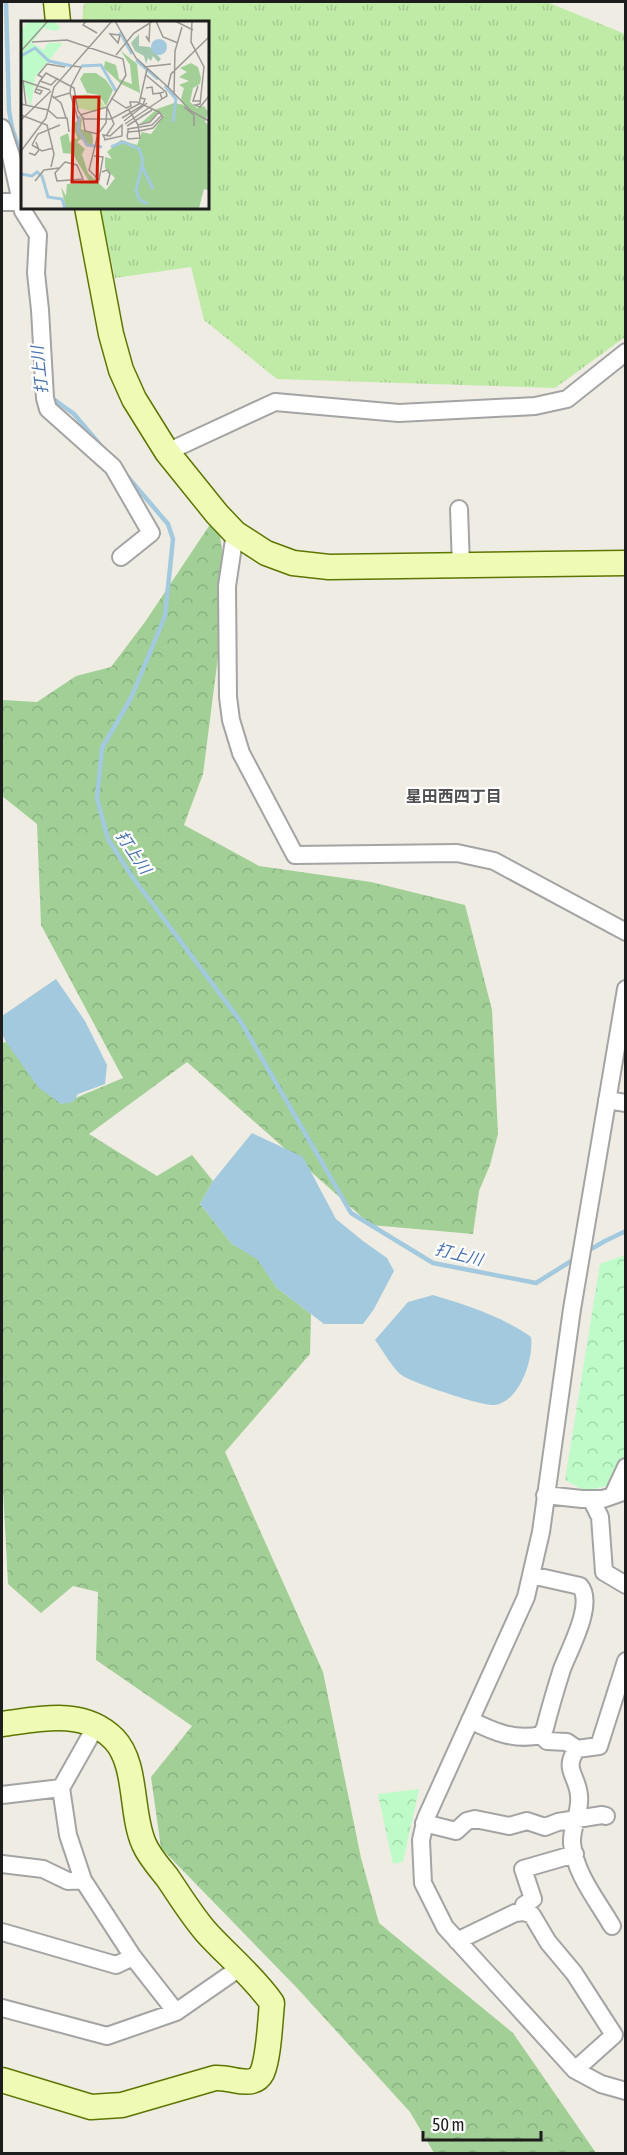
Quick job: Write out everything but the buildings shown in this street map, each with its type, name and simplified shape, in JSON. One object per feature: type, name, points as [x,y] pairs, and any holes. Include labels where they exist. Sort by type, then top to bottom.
[{"type":"street","points":[[56,2],[58,21]]},
{"type":"street","points":[[2,128],[21,202],[2,202]]},
{"type":"street","points":[[22,208],[38,235],[36,273],[45,398],[48,410],[113,467],[151,533],[121,557]]},
{"type":"street","points":[[87,208],[111,334],[121,370],[134,399],[167,452],[234,533],[266,553],[293,563],[329,567],[626,562]]},
{"type":"street","points":[[167,452],[275,402],[399,413],[535,406],[567,399],[626,352]]},
{"type":"street","points":[[459,508],[461,566]]},
{"type":"street","points":[[234,533],[226,586],[228,697],[231,720],[241,753],[295,855],[457,853],[476,856],[494,861],[626,932]]},
{"type":"street","points":[[626,989],[572,1309],[541,1532],[526,1597],[424,1824],[421,1840],[423,1883],[445,1927],[575,2070],[601,2084],[626,2091]]},
{"type":"street","points":[[607,1100],[626,1103]]},
{"type":"street","points":[[545,1495],[603,1499],[619,1493],[626,1467]]},
{"type":"street","points":[[591,1499],[600,1517],[604,1572]]},
{"type":"street","points":[[604,1572],[626,1585]]},
{"type":"street","points":[[582,1589],[604,1572]]},
{"type":"street","points":[[531,1575],[580,1586],[584,1591],[584,1602],[577,1633],[563,1667],[542,1735]]},
{"type":"street","points":[[542,1735],[547,1741],[567,1742],[577,1749],[599,1746],[626,1660]]},
{"type":"street","points":[[2,1724],[73,1717],[96,1726],[115,1740],[126,1758],[136,1820],[144,1845],[206,1932],[263,1989],[272,2003],[265,2059],[261,2074],[255,2081],[243,2082],[227,2077],[215,2078],[122,2105],[91,2107],[2,2080]]},
{"type":"street","points":[[470,1720],[496,1733],[513,1737],[530,1738],[542,1735]]},
{"type":"street","points":[[96,1726],[61,1788],[68,1835],[83,1880],[133,1957],[176,2012]]},
{"type":"street","points":[[577,1749],[571,1757],[570,1767],[579,1795],[572,1842],[578,1869],[612,1926]]},
{"type":"street","points":[[2,1795],[61,1788]]},
{"type":"street","points":[[424,1824],[456,1831],[467,1821],[475,1820],[509,1827],[527,1821],[544,1827],[558,1822],[606,1816]]},
{"type":"street","points":[[524,1912],[524,1905],[532,1899],[523,1869],[575,1854]]},
{"type":"street","points":[[2,1864],[43,1869],[68,1881],[83,1880]]},
{"type":"street","points":[[457,1941],[515,1913],[524,1912],[532,1915],[548,1942],[574,1973],[614,2035],[575,2070]]},
{"type":"street","points":[[2,1932],[116,1965],[133,1957]]},
{"type":"street","points":[[2,2008],[107,2036],[176,2012],[241,1967]]},
{"type":"green space","points":[[84,2],[547,2],[625,34],[625,337],[555,388],[277,379],[204,320],[191,267],[115,278],[100,208],[208,208],[208,21],[82,21]]},
{"type":"green space","points":[[217,514],[227,586],[203,774],[184,825],[259,866],[371,882],[465,905],[492,1010],[498,1134],[490,1165],[479,1191],[473,1234],[371,1225],[187,1062],[89,1134],[157,1176],[192,1155],[213,1181],[200,1204],[232,1244],[257,1258],[277,1288],[311,1314],[310,1354],[225,1452],[323,1672],[361,1858],[379,1923],[513,2033],[596,2153],[434,2153],[410,2112],[298,1989],[161,1848],[151,1777],[192,1726],[96,1660],[98,1592],[73,1586],[41,1613],[8,1584],[2,1469],[2,1043],[6,1042],[61,1104],[123,1078],[41,925],[37,824],[2,796],[2,700],[37,702],[76,676],[111,667],[145,622]]},
{"type":"green space","points":[[625,1255],[625,1460],[615,1484],[585,1491],[565,1480],[600,1264]]},
{"type":"green space","points":[[419,1789],[403,1862],[393,1864],[378,1794]]},
{"type":"water","points":[[56,979],[85,1021],[107,1065],[105,1084],[78,1094],[73,1102],[61,1104],[38,1087],[2,1034],[2,1016]]},
{"type":"water","points":[[252,1133],[303,1157],[336,1219],[387,1258],[394,1271],[374,1309],[363,1324],[324,1324],[277,1288],[257,1259],[232,1244],[200,1204],[213,1181]]},
{"type":"water","points":[[433,1295],[496,1317],[531,1337],[530,1356],[524,1377],[512,1396],[504,1402],[488,1405],[449,1394],[403,1376],[396,1370],[375,1340],[408,1302]]},
{"type":"waterway","name":"打上川","points":[[6,2],[9,110],[21,155]]},
{"type":"waterway","name":"打上川","points":[[52,396],[74,414],[102,447]]},
{"type":"waterway","name":"打上川","points":[[127,476],[168,524],[173,539],[165,616],[131,698],[102,748],[97,799],[108,839],[131,875],[241,1022],[351,1213],[433,1263],[536,1283],[576,1258]]},
{"type":"waterway","name":"打上川","points":[[586,1252],[626,1231]]},
{"type":"district","name":"星田西四丁目","points":[[454,796]]}]
